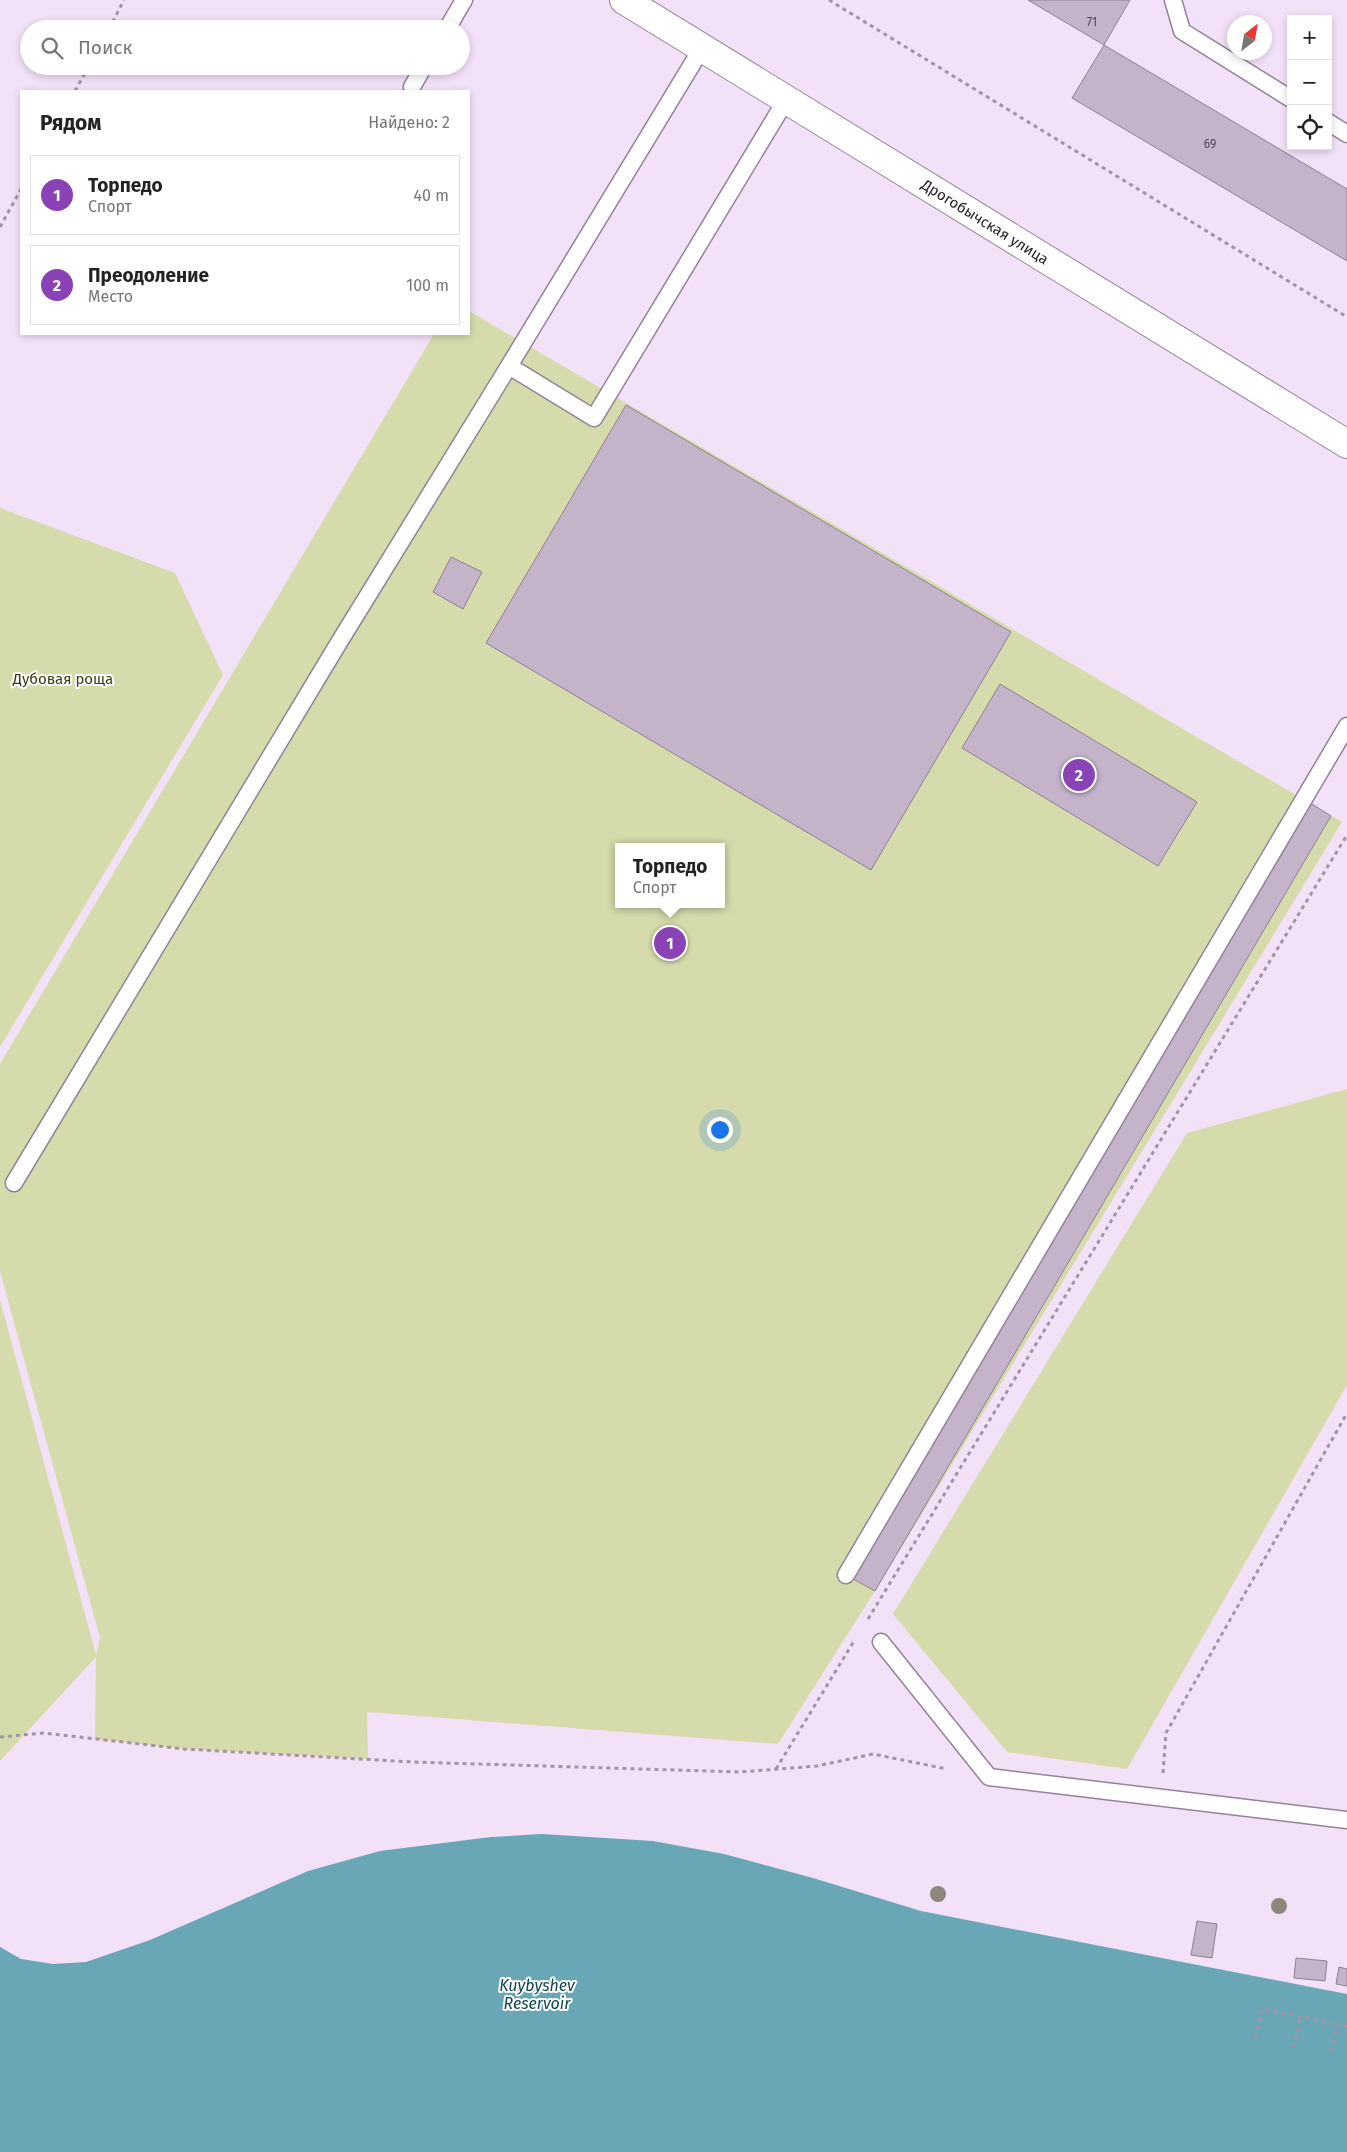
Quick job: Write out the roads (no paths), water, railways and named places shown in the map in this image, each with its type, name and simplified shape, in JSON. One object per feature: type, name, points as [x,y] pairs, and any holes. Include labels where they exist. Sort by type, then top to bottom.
[{"type":"street","name":"Дрогобычская улица","points":[[624,0],[1347,444]]},
{"type":"lane","points":[[452,20],[464,0]]},
{"type":"lane","points":[[1173,0],[1182,31],[1287,97]]},
{"type":"lane","points":[[14,1183],[335,649],[702,48]]},
{"type":"lane","points":[[412,87],[419,75]]},
{"type":"lane","points":[[509,366],[594,418],[786,100]]},
{"type":"lane","points":[[1332,125],[1347,134]]},
{"type":"lane","points":[[846,1575],[1347,726]]},
{"type":"lane","points":[[881,1642],[989,1777],[1347,1820]]},
{"type":"water","name":"Kuybyshev Reservoir","points":[[542,1834],[653,1841],[724,1854],[813,1878],[921,1911],[1347,1994],[1347,2152],[0,2152],[0,1947],[21,1959],[53,1964],[86,1962],[150,1940],[308,1871],[380,1851],[491,1837]]},
{"type":"place","name":"Преодоление","points":[[1079,775]]},
{"type":"place","name":"Торпедо","points":[[670,943]]},
{"type":"park label","name":"Дубовая роща","points":[[63,679]]}]
